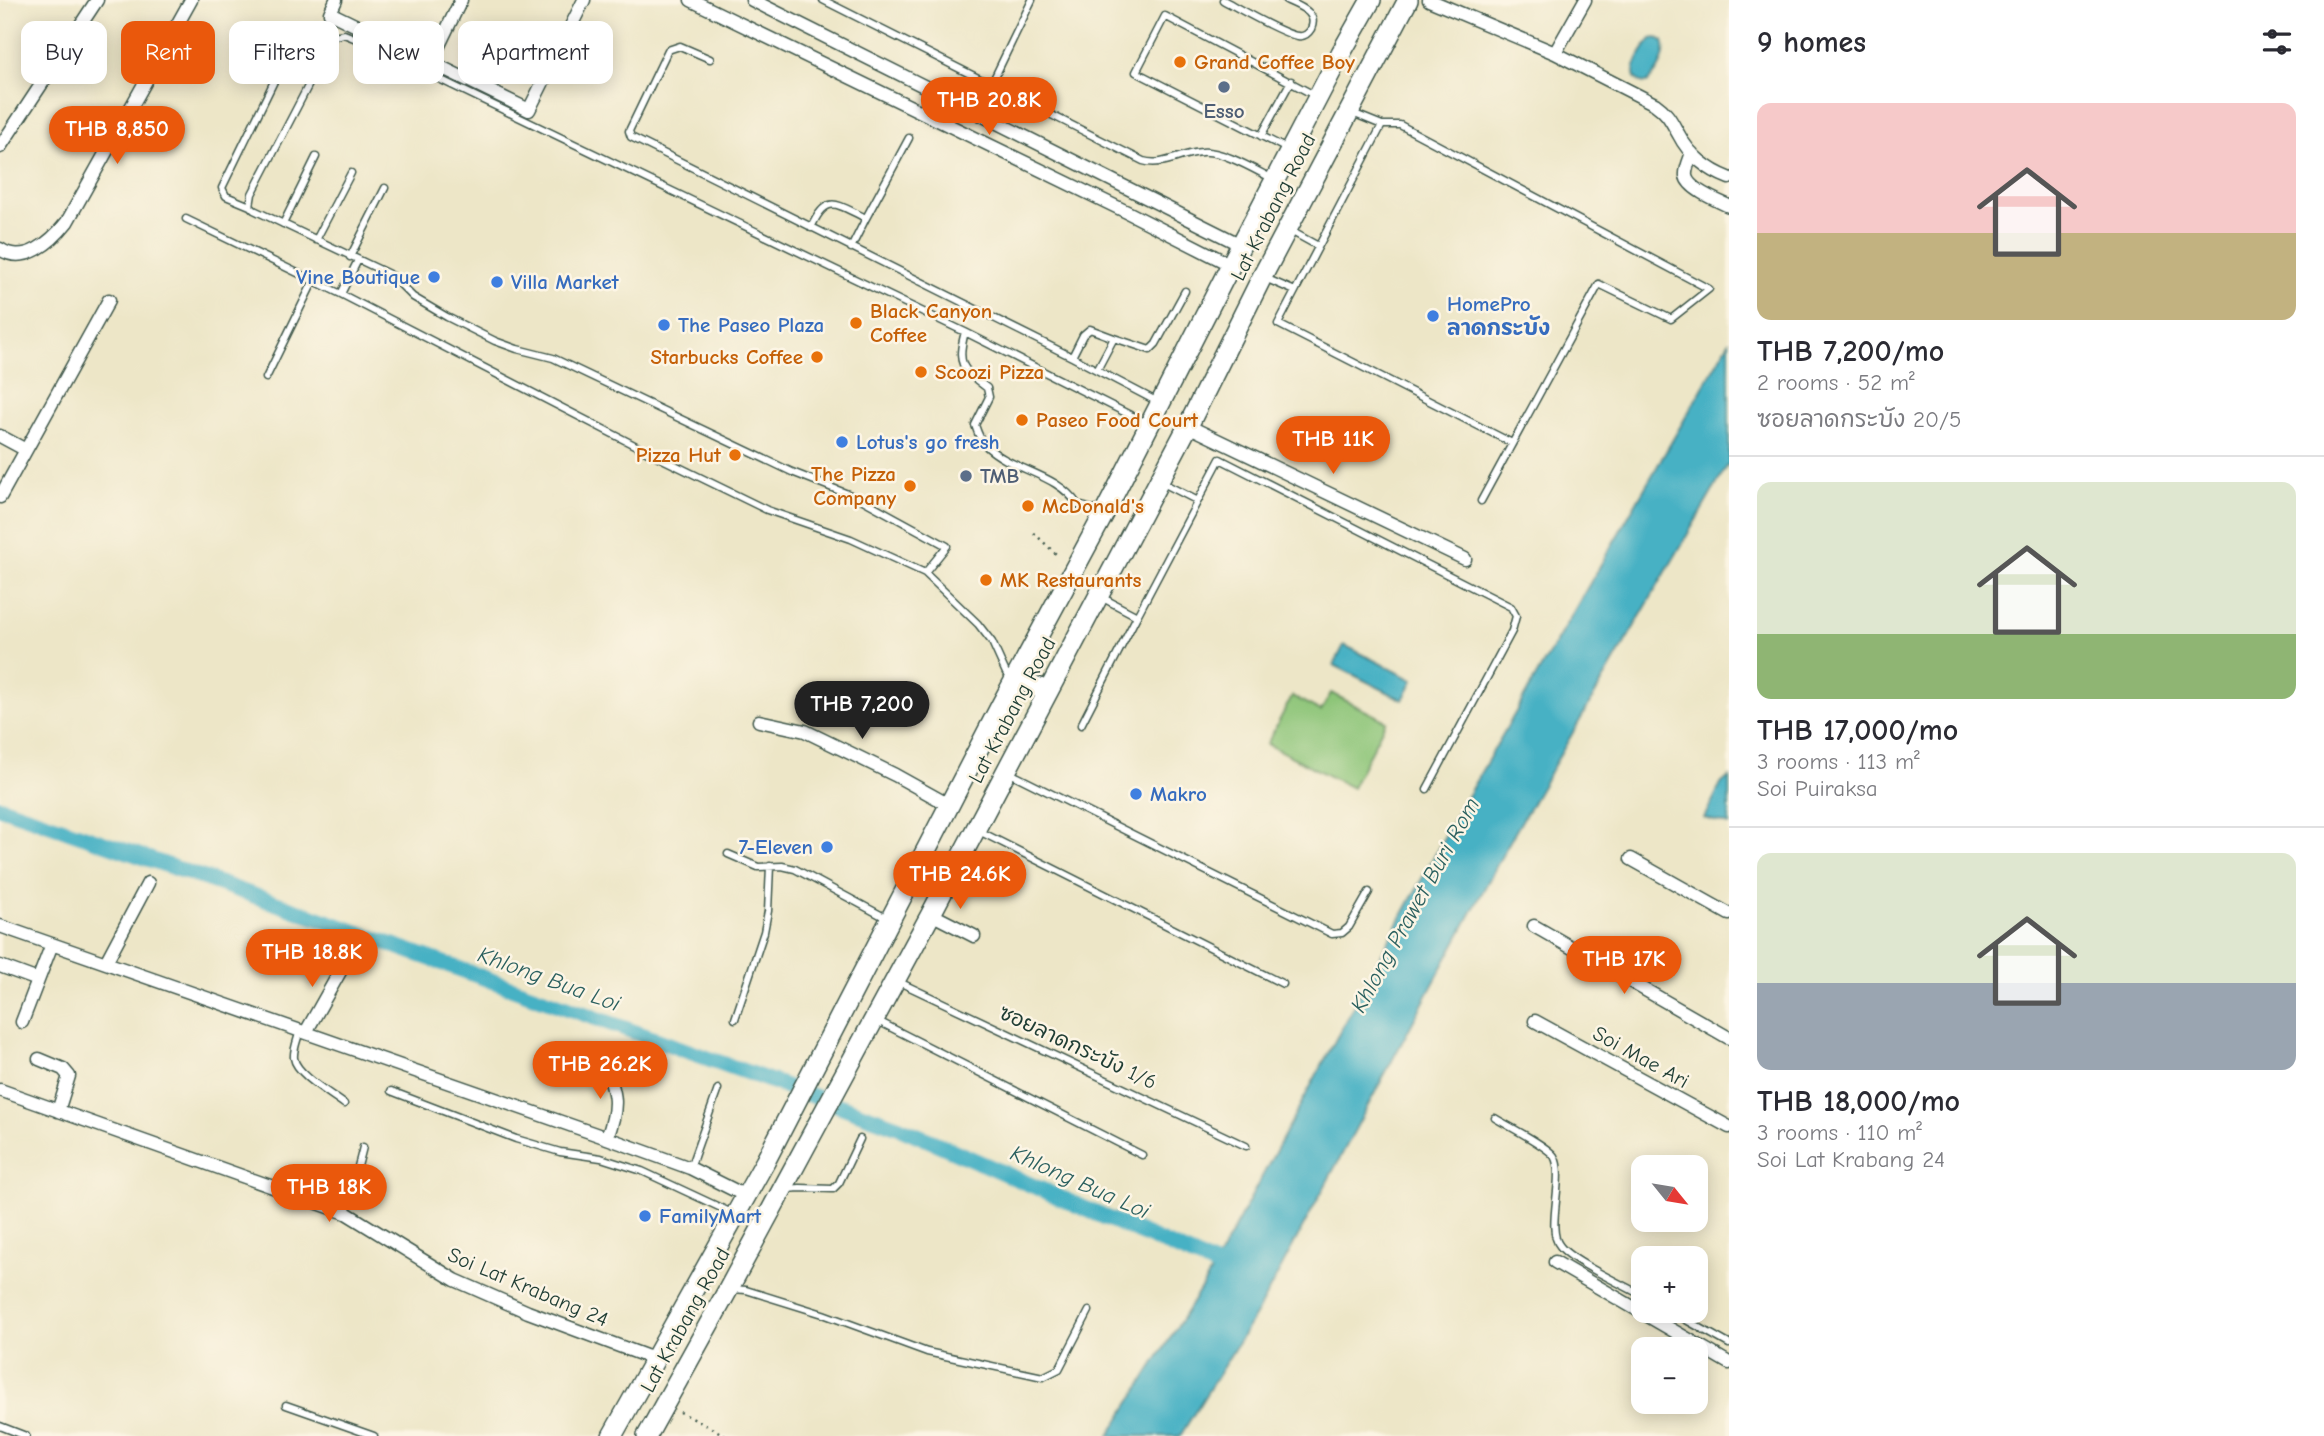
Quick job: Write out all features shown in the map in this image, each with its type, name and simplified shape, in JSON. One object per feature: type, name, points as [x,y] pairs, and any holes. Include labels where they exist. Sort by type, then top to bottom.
[{"type":"main road","name":"Lat Krabang Road","points":[[612,1436],[765,1162],[1015,678],[1161,404],[1230,265],[1371,0]]},
{"type":"main road","name":"Lat Krabang Road","points":[[647,1436],[931,914],[1408,0]]},
{"type":"main road","points":[[1015,678],[1047,691]]},
{"type":"street","points":[[0,147],[97,0]]},
{"type":"street","points":[[2,254],[30,253],[44,245],[67,222],[191,0]]},
{"type":"street","points":[[336,0],[330,13],[353,24]]},
{"type":"street","points":[[444,35],[461,0]]},
{"type":"street","points":[[444,68],[529,110],[584,0]]},
{"type":"street","points":[[752,0],[1241,245]]},
{"type":"street","points":[[1429,0],[1555,53],[1655,104],[1668,113],[1692,153],[1708,168],[1729,178]]},
{"type":"street","points":[[1555,53],[1585,0]]},
{"type":"street","points":[[696,1],[1230,265]]},
{"type":"street","points":[[925,115],[936,92]]},
{"type":"street","points":[[1692,153],[1686,172],[1689,182],[1701,192],[1729,206]]},
{"type":"street","points":[[1069,184],[1079,164]]},
{"type":"street","points":[[0,497],[109,300]]},
{"type":"street","points":[[1188,426],[1465,559]]},
{"type":"street","points":[[0,436],[26,450]]},
{"type":"street","points":[[759,721],[805,732],[895,775],[949,805]]},
{"type":"street","points":[[1631,859],[1729,914]]},
{"type":"street","points":[[106,962],[148,883]]},
{"type":"street","points":[[931,914],[974,936]]},
{"type":"street","points":[[0,926],[690,1168],[746,1196]]},
{"type":"street","points":[[1534,926],[1729,1038]]},
{"type":"street","points":[[22,1022],[52,944]]},
{"type":"street","points":[[303,1031],[346,961]]},
{"type":"street","points":[[0,966],[38,980]]},
{"type":"street","name":"Soi Mae Ari","points":[[1535,1021],[1729,1127]]},
{"type":"street","points":[[39,1059],[63,1069],[69,1076],[58,1111]]},
{"type":"street","points":[[604,1063],[614,1087],[617,1104],[607,1138]]},
{"type":"street","name":"Soi Lat Krabang 24","points":[[0,1090],[346,1213],[455,1280],[528,1312],[654,1359]]},
{"type":"street","points":[[1555,1262],[1729,1363]]},
{"type":"lane","points":[[823,0],[1143,161],[1160,163],[1205,151],[1224,156],[1275,180]]},
{"type":"lane","points":[[991,85],[1032,0]]},
{"type":"lane","points":[[1223,0],[1288,33],[1301,37],[1306,35],[1313,23],[1313,17],[1309,11],[1286,0]]},
{"type":"lane","points":[[1290,151],[1136,72],[1165,16],[1319,97]]},
{"type":"lane","points":[[339,35],[354,37],[965,332],[1150,425]]},
{"type":"lane","points":[[710,59],[680,46],[668,50],[629,131],[631,138],[1161,404]]},
{"type":"lane","points":[[1261,136],[1291,81]]},
{"type":"lane","points":[[273,84],[222,188],[226,196],[391,275],[425,305],[471,329],[517,349],[553,358],[792,472],[863,500],[947,546],[925,573]]},
{"type":"lane","points":[[250,206],[252,194],[309,84]]},
{"type":"lane","points":[[1349,111],[1382,125],[1400,125],[1709,289],[1671,319],[1599,284],[1481,501]]},
{"type":"lane","points":[[1382,125],[1278,324],[1512,443]]},
{"type":"lane","points":[[851,248],[909,138]]},
{"type":"lane","points":[[283,224],[316,157]]},
{"type":"lane","points":[[316,240],[351,173]]},
{"type":"lane","points":[[350,257],[385,188]]},
{"type":"lane","points":[[811,228],[822,207],[828,205],[836,205],[866,218]]},
{"type":"lane","points":[[186,219],[341,294],[767,510],[850,538],[925,573],[978,624],[992,642],[1006,674],[1015,678]]},
{"type":"lane","points":[[1287,229],[1318,246]]},
{"type":"lane","points":[[341,294],[358,260]]},
{"type":"lane","points":[[1262,277],[1295,291]]},
{"type":"lane","points":[[266,379],[314,281]]},
{"type":"lane","points":[[1072,357],[1083,335],[1090,329],[1150,349],[1156,344],[1185,291]]},
{"type":"lane","points":[[965,332],[961,363],[966,372],[987,388],[989,397],[975,425],[984,444],[1029,473],[1055,482],[1069,492],[1078,505],[1105,512]]},
{"type":"lane","points":[[1097,370],[1114,338]]},
{"type":"lane","points":[[1081,725],[1220,459],[1511,607],[1516,616],[1512,631],[1427,789]]},
{"type":"lane","points":[[1159,481],[1198,501]]},
{"type":"lane","points":[[1099,595],[1137,616]]},
{"type":"lane","points":[[1006,771],[1332,934],[1342,933],[1349,927],[1369,892]]},
{"type":"lane","points":[[975,828],[1283,984]]},
{"type":"lane","points":[[728,854],[758,867],[782,866],[795,869],[890,920]]},
{"type":"lane","points":[[735,1019],[764,932],[770,866]]},
{"type":"lane","name":"ซอยลาดกระบัง 1/6","points":[[895,980],[1245,1146]]},
{"type":"lane","points":[[874,1019],[1142,1155]]},
{"type":"lane","points":[[303,1031],[294,1051],[294,1062],[299,1071],[344,1104]]},
{"type":"lane","points":[[690,1168],[718,1089]]},
{"type":"lane","points":[[391,1091],[516,1139],[560,1152],[601,1158],[642,1171],[736,1214]]},
{"type":"lane","points":[[1495,1118],[1547,1149],[1555,1157],[1555,1232],[1558,1245],[1631,1289]]},
{"type":"lane","points":[[782,1190],[833,1189],[839,1183],[860,1139]]},
{"type":"lane","points":[[346,1213],[363,1147]]},
{"type":"lane","points":[[729,1288],[746,1290],[823,1314],[927,1352],[1043,1377],[1059,1369],[1089,1311]]},
{"type":"lane","points":[[1691,1323],[1729,1344]]},
{"type":"lane","points":[[286,1405],[354,1433],[374,1436]]},
{"type":"lane","points":[[0,1426],[26,1436]]},
{"type":"path","points":[[1034,533],[1062,560]]},
{"type":"path","points":[[664,1404],[727,1436]]},
{"type":"green space","points":[[1331,693],[1386,721],[1352,788],[1267,744],[1292,696],[1321,711]]},
{"type":"water","points":[[1651,39],[1663,41],[1664,47],[1661,64],[1647,83],[1639,81],[1634,72],[1636,65]]},
{"type":"water","name":"Khlong Prawet Buri Rom","points":[[1729,342],[1729,463],[1506,848],[1259,1309],[1180,1436],[1109,1436],[1207,1279],[1454,819]]},
{"type":"water","points":[[1344,645],[1413,680],[1403,700],[1334,665]]},
{"type":"water","points":[[1729,777],[1729,825],[1704,818],[1721,784]]},
{"type":"waterway","name":"Khlong Bua Loi","points":[[0,807],[899,1127],[1232,1273]]},
{"type":"place","name":"Grand Coffee Boy","points":[[1180,62]]},
{"type":"place","name":"Esso","points":[[1224,87]]},
{"type":"place","name":"Vine Boutique","points":[[434,277]]},
{"type":"place","name":"Villa Market","points":[[497,282]]},
{"type":"place","name":"HomePro ลาดกระบัง","points":[[1433,316]]},
{"type":"place","name":"Black Canyon Coffee","points":[[856,323]]},
{"type":"place","name":"The Paseo Plaza","points":[[664,325]]},
{"type":"place","name":"Starbucks Coffee","points":[[817,357]]},
{"type":"place","name":"Scoozi Pizza","points":[[921,372]]},
{"type":"place","name":"Paseo Food Court","points":[[1022,420]]},
{"type":"place","name":"Lotus's go fresh","points":[[842,442]]},
{"type":"place","name":"Pizza Hut","points":[[735,455]]},
{"type":"place","name":"TMB","points":[[966,476]]},
{"type":"place","name":"The Pizza Company","points":[[910,486]]},
{"type":"place","name":"McDonald's","points":[[1028,506]]},
{"type":"place","name":"MK Restaurants","points":[[986,580]]},
{"type":"place","name":"Makro","points":[[1136,794]]},
{"type":"place","name":"7-Eleven","points":[[827,847]]},
{"type":"place","name":"FamilyMart","points":[[645,1216]]}]
